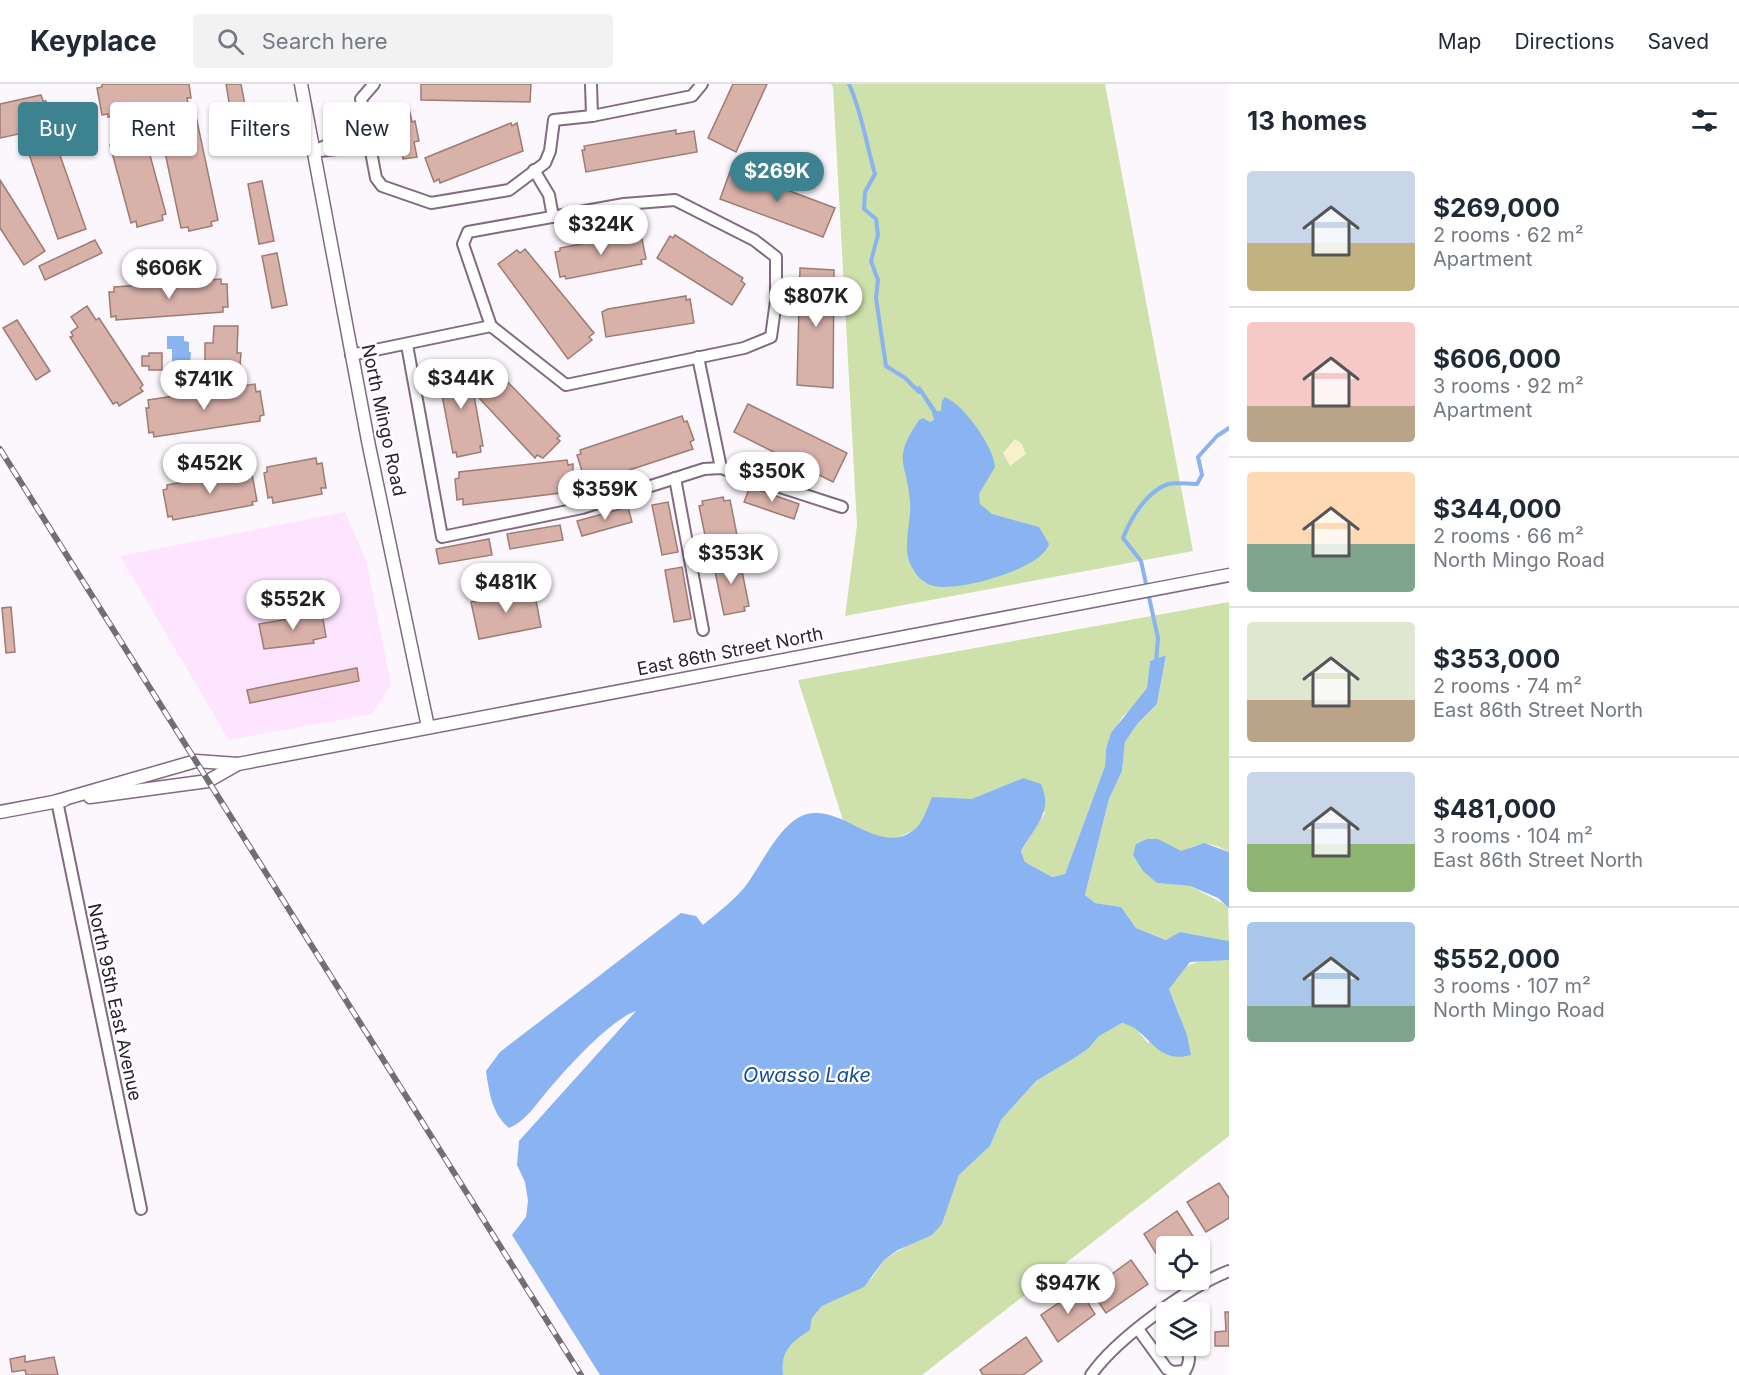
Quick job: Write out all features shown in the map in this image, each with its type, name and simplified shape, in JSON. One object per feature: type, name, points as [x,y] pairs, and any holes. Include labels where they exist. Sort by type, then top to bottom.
[{"type":"street","name":"North Mingo Road","points":[[301,84],[351,355],[429,727]]},
{"type":"street","points":[[362,102],[361,99],[374,84]]},
{"type":"street","points":[[591,84],[592,116]]},
{"type":"street","points":[[372,156],[376,178],[382,186],[430,203],[509,190],[545,163],[550,151],[554,120],[592,116],[692,96],[702,84]]},
{"type":"street","points":[[314,151],[323,147]]},
{"type":"street","points":[[534,171],[549,195],[553,217]]},
{"type":"street","points":[[675,200],[754,240],[776,257],[776,301],[771,337],[744,348],[566,386],[491,326],[463,244],[468,232],[553,217],[624,204],[675,200]]},
{"type":"street","points":[[351,355],[491,326]]},
{"type":"street","points":[[406,345],[442,537],[582,508],[704,469],[722,468],[842,507]]},
{"type":"street","points":[[698,357],[722,468]]},
{"type":"street","points":[[675,478],[703,630]]},
{"type":"street","name":"East 86th Street North","points":[[57,801],[196,761],[238,764],[1229,575]]},
{"type":"street","name":"East 86th Street North","points":[[0,812],[57,801],[208,781],[238,764]]},
{"type":"street","name":"North 95th East Avenue","points":[[57,801],[141,1209]]},
{"type":"street","points":[[1179,1302],[1192,1289],[1229,1271]]},
{"type":"street","points":[[1091,1375],[1100,1363],[1138,1329],[1156,1321]]},
{"type":"street","points":[[1138,1329],[1156,1354]]},
{"type":"street","points":[[1158,1356],[1167,1369],[1173,1372],[1185,1371],[1190,1359],[1189,1356]]},
{"type":"shaded area","points":[[345,512],[366,560],[391,685],[372,714],[229,740],[120,556]]},
{"type":"green space","points":[[831,84],[1105,84],[1193,551],[845,616],[857,525],[833,87]]},
{"type":"green space","points":[[1229,602],[1229,852],[1216,846],[1196,845],[1179,856],[1157,883],[1190,886],[1228,906],[1229,941],[1180,932],[1167,940],[1136,928],[1121,907],[1095,903],[1085,895],[1109,799],[1122,771],[1125,742],[1138,723],[1157,704],[1166,655],[1150,661],[1147,688],[1136,704],[1122,717],[1106,749],[1105,766],[1065,874],[1052,877],[1025,862],[1021,851],[1045,813],[1023,778],[973,799],[954,799],[916,829],[895,839],[877,836],[843,820],[798,680]]},
{"type":"green space","points":[[1216,959],[1229,960],[1229,1136],[922,1375],[783,1375],[785,1353],[797,1339],[810,1330],[812,1318],[822,1306],[846,1295],[872,1278],[884,1260],[942,1224],[959,1175],[990,1146],[1001,1120],[1036,1081],[1076,1057],[1089,1048],[1099,1036],[1122,1023],[1133,1025],[1148,1043],[1180,1016],[1169,989],[1179,974],[1187,966]]},
{"type":"sand","points":[[1015,439],[1022,444],[1026,454],[1010,466],[1003,453]]},
{"type":"water","points":[[167,336],[184,336],[184,341],[189,342],[189,352],[191,352],[189,376],[172,376],[172,349],[167,349]]},
{"type":"water","points":[[920,386],[937,411],[941,411],[945,397],[953,401],[969,417],[984,438],[995,467],[979,494],[980,504],[992,514],[1039,527],[1049,544],[1043,553],[1032,562],[998,577],[946,587],[927,584],[915,572],[907,553],[910,502],[903,453],[910,434],[919,420],[923,418],[930,422],[934,420],[932,412],[916,387]]},
{"type":"water","name":"Owasso Lake","points":[[1166,655],[1157,704],[1138,723],[1125,742],[1122,771],[1109,799],[1085,895],[1095,903],[1121,907],[1136,928],[1166,940],[1180,932],[1229,941],[1229,960],[1190,962],[1169,989],[1187,1035],[1191,1055],[1179,1057],[1160,1051],[1139,1032],[1122,1023],[1099,1036],[1089,1048],[1076,1057],[1036,1081],[1001,1120],[990,1146],[959,1175],[942,1224],[932,1235],[898,1250],[884,1260],[864,1287],[822,1306],[812,1318],[810,1330],[797,1339],[785,1353],[783,1375],[600,1375],[512,1235],[526,1217],[528,1201],[525,1182],[517,1165],[519,1141],[636,1011],[614,1024],[590,1045],[526,1116],[509,1128],[495,1109],[486,1071],[500,1052],[681,913],[696,916],[703,925],[744,888],[786,827],[804,815],[818,813],[832,816],[888,838],[902,836],[918,826],[932,797],[972,799],[1023,778],[1041,784],[1045,803],[1041,819],[1021,851],[1025,862],[1052,877],[1065,874],[1105,766],[1106,749],[1111,733],[1147,688],[1150,661]]},
{"type":"water","points":[[1147,839],[1158,839],[1181,851],[1204,843],[1229,852],[1229,908],[1218,898],[1190,886],[1157,883],[1143,871],[1133,855],[1136,844]]},
{"type":"building","points":[[102,84],[189,84],[191,98],[187,98],[188,102],[110,102],[110,117],[108,117],[108,114],[102,115],[97,88],[102,87]]},
{"type":"building","points":[[226,84],[241,84],[244,102],[229,102]]},
{"type":"building","points":[[421,84],[531,84],[530,102],[421,100]]},
{"type":"building","points":[[733,84],[767,84],[736,152],[708,138]]},
{"type":"building","points":[[41,95],[43,101],[46,102],[18,102],[18,134],[0,138],[0,104]]},
{"type":"building","points":[[410,113],[412,122],[415,121],[419,141],[414,142],[417,157],[403,159],[402,156],[410,156]]},
{"type":"building","points":[[197,121],[218,220],[211,222],[212,226],[189,231],[188,227],[181,228],[166,156],[197,156]]},
{"type":"building","points":[[511,123],[512,126],[517,123],[523,151],[440,183],[439,179],[434,182],[425,158]]},
{"type":"building","points":[[676,130],[676,134],[694,131],[697,152],[586,172],[582,150],[585,150],[584,146]]},
{"type":"building","points":[[30,156],[60,156],[86,229],[58,239]]},
{"type":"building","points":[[113,156],[150,156],[166,214],[162,215],[163,220],[137,227],[136,221],[131,223]]},
{"type":"building","points":[[731,169],[835,208],[823,237],[720,199]]},
{"type":"building","points":[[0,180],[45,251],[24,265],[0,228]]},
{"type":"building","points":[[262,181],[274,241],[259,244],[248,184]]},
{"type":"building","points":[[636,233],[641,234],[646,259],[641,260],[642,264],[566,279],[565,276],[560,277],[555,252],[560,251],[560,248]]},
{"type":"building","points":[[675,235],[743,278],[741,281],[745,284],[732,305],[657,258],[670,236],[673,238]]},
{"type":"building","points":[[95,240],[102,253],[45,280],[39,266]]},
{"type":"building","points":[[525,249],[594,333],[589,337],[592,340],[568,359],[498,264],[517,250],[520,253]]},
{"type":"building","points":[[277,253],[287,305],[272,308],[262,256]]},
{"type":"building","points":[[800,268],[834,270],[833,388],[797,385]]},
{"type":"building","points":[[221,279],[221,284],[227,284],[228,307],[223,307],[223,312],[116,320],[116,316],[111,317],[109,292],[114,292],[114,287]]},
{"type":"building","points":[[686,296],[686,300],[690,299],[694,323],[606,337],[602,312],[608,309]]},
{"type":"building","points":[[87,306],[96,320],[99,318],[143,385],[140,388],[143,391],[119,406],[117,402],[113,404],[70,337],[73,336],[71,332],[78,327],[71,317]]},
{"type":"building","points":[[17,320],[50,371],[36,380],[3,328]]},
{"type":"building","points":[[214,326],[238,326],[237,353],[241,353],[240,366],[232,366],[231,380],[205,375],[205,343],[213,343]]},
{"type":"building","points":[[149,353],[162,353],[162,370],[149,370],[149,366],[142,366],[142,356],[149,356]]},
{"type":"building","points":[[468,362],[483,446],[480,446],[481,452],[457,457],[456,452],[453,453],[438,374],[442,373],[441,368]]},
{"type":"building","points":[[500,374],[560,436],[557,438],[560,441],[543,458],[537,455],[535,458],[479,398],[482,396],[479,393]]},
{"type":"building","points":[[255,384],[256,392],[260,391],[264,415],[260,416],[260,421],[154,437],[153,432],[149,433],[146,408],[149,408],[148,400]]},
{"type":"building","points":[[748,404],[847,453],[833,482],[734,432]]},
{"type":"building","points":[[682,416],[684,422],[687,421],[694,440],[690,442],[693,449],[590,483],[588,476],[584,477],[577,455],[581,454],[580,450]]},
{"type":"building","points":[[316,458],[317,464],[322,463],[326,488],[321,488],[322,494],[273,503],[272,497],[268,498],[264,473],[267,472],[267,467]]},
{"type":"building","points":[[567,460],[568,465],[573,464],[573,487],[568,487],[569,492],[463,505],[463,499],[457,500],[455,479],[459,478],[459,472]]},
{"type":"building","points":[[246,471],[247,475],[252,474],[257,501],[252,502],[253,505],[173,520],[172,516],[168,517],[163,490],[167,489],[167,485]]},
{"type":"building","points":[[750,487],[799,504],[794,519],[744,502]]},
{"type":"building","points":[[723,497],[724,501],[730,500],[740,550],[734,551],[736,557],[713,562],[712,555],[709,555],[699,506],[703,505],[702,501]]},
{"type":"building","points":[[668,502],[678,552],[662,555],[652,505]]},
{"type":"building","points":[[628,507],[632,522],[582,536],[577,521]]},
{"type":"building","points":[[560,525],[563,540],[510,549],[507,534]]},
{"type":"building","points":[[489,539],[492,555],[439,564],[436,549]]},
{"type":"building","points":[[739,556],[749,606],[744,607],[745,611],[724,615],[713,562]]},
{"type":"building","points":[[682,567],[691,619],[674,622],[665,570]]},
{"type":"building","points":[[534,590],[541,627],[479,639],[471,602]]},
{"type":"building","points":[[11,607],[15,652],[6,653],[2,608]]},
{"type":"building","points":[[322,613],[326,637],[313,640],[314,643],[264,649],[259,624]]},
{"type":"building","points":[[357,668],[359,681],[250,703],[247,690]]},
{"type":"building","points":[[1219,1183],[1229,1198],[1229,1218],[1206,1232],[1187,1202]]},
{"type":"building","points":[[1177,1211],[1193,1236],[1156,1236],[1156,1253],[1144,1234]]},
{"type":"building","points":[[1131,1260],[1148,1284],[1106,1313],[1090,1290]]},
{"type":"building","points":[[1079,1289],[1095,1314],[1058,1342],[1041,1315]]},
{"type":"building","points":[[1225,1312],[1229,1312],[1229,1346],[1215,1346],[1215,1332],[1226,1331]]},
{"type":"building","points":[[1026,1337],[1042,1361],[1023,1375],[983,1375],[980,1370]]},
{"type":"building","points":[[25,1356],[25,1362],[54,1357],[58,1375],[26,1375],[25,1370],[12,1372],[10,1359]]},
{"type":"waterway","points":[[849,84],[861,117],[875,174],[865,192],[864,209],[876,219],[878,235],[871,261],[878,280],[876,298],[886,366],[905,378],[919,392]]},
{"type":"waterway","points":[[1156,662],[1158,638],[1141,561],[1123,538],[1135,514],[1153,493],[1168,484],[1197,484],[1202,475],[1198,457],[1217,436],[1229,428]]},
{"type":"railway","points":[[0,449],[581,1375]]}]
